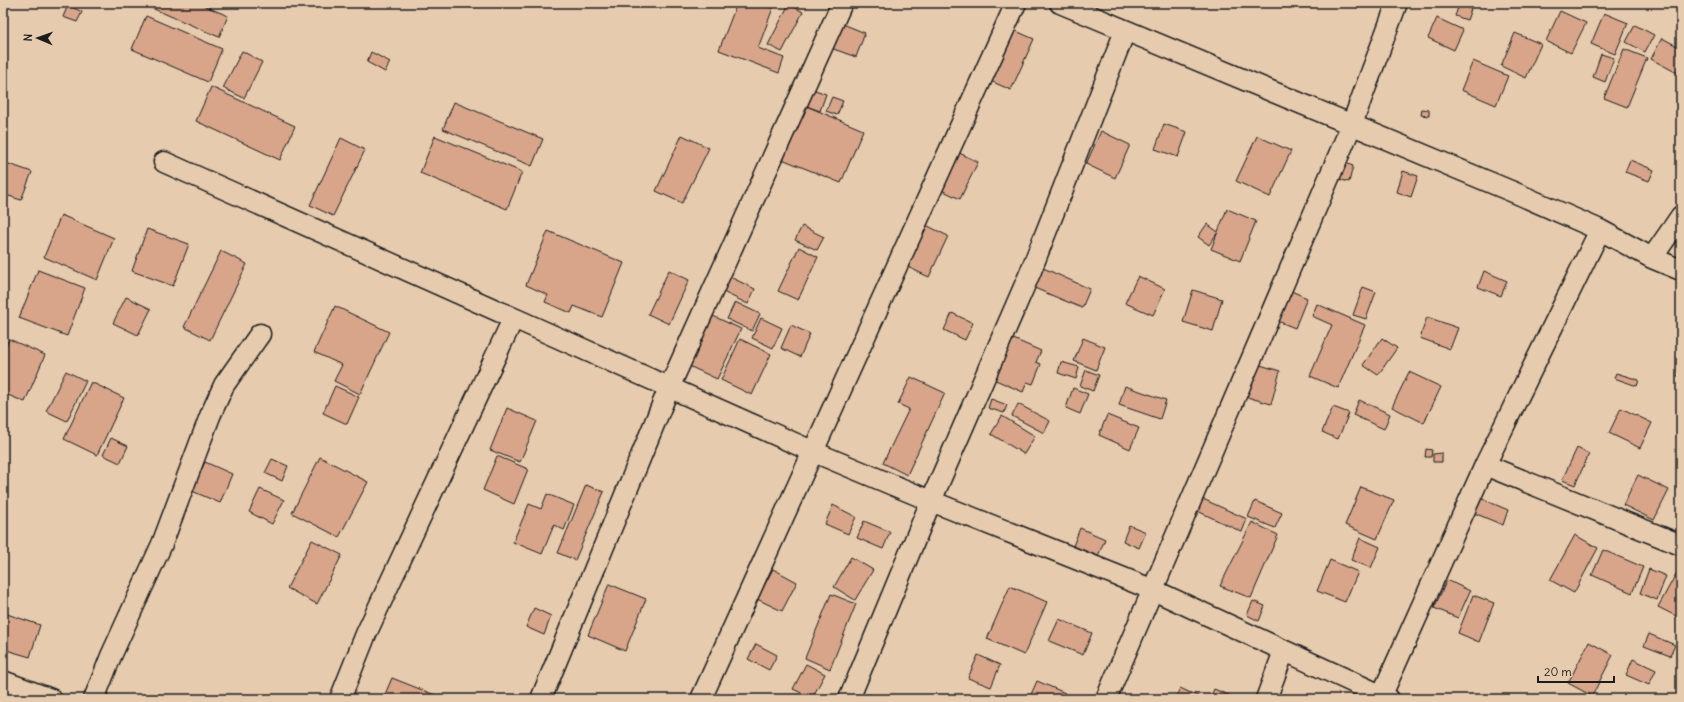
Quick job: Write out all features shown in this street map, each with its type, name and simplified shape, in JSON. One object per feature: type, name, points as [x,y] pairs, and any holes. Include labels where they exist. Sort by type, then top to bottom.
[{"type":"street","points":[[541,699],[669,388],[842,3]]},
{"type":"street","points":[[701,699],[1016,3]]},
{"type":"street","points":[[1060,3],[1352,124],[1600,230],[1652,258],[1681,270]]},
{"type":"street","points":[[1106,699],[1352,124],[1397,3]]},
{"type":"street","points":[[849,699],[931,501],[1030,273],[1125,31]]},
{"type":"street","points":[[164,162],[814,452],[931,501],[1152,589],[1384,698],[1485,465],[1600,230]]},
{"type":"street","points":[[1652,258],[1681,216]]},
{"type":"street","points":[[340,699],[366,634],[513,318]]},
{"type":"street","points":[[94,699],[111,656],[162,544],[210,416],[224,385],[260,334]]},
{"type":"street","points":[[1485,465],[1681,546]]},
{"type":"street","points":[[1266,699],[1284,650]]},
{"type":"street","points":[[3,682],[51,699]]},
{"type":"building","points":[[149,3],[198,3],[228,16],[219,37],[147,6]]},
{"type":"building","points":[[737,3],[759,3],[773,8],[758,48],[784,58],[779,73],[719,50]]},
{"type":"building","points":[[789,4],[803,12],[782,52],[768,45]]},
{"type":"building","points":[[68,5],[82,12],[77,22],[63,17]]},
{"type":"building","points":[[1459,5],[1471,9],[1467,20],[1455,16]]},
{"type":"building","points":[[1560,11],[1586,23],[1571,53],[1546,41]]},
{"type":"building","points":[[1604,13],[1628,23],[1615,54],[1591,44]]},
{"type":"building","points":[[146,16],[222,49],[208,82],[132,49]]},
{"type":"building","points":[[1437,18],[1463,30],[1454,50],[1428,38]]},
{"type":"building","points":[[838,22],[865,33],[856,57],[828,47]]},
{"type":"building","points":[[1000,24],[1034,39],[1011,90],[977,75]]},
{"type":"building","points":[[1635,25],[1654,35],[1645,52],[1626,42]]},
{"type":"building","points":[[1515,33],[1541,44],[1526,78],[1501,66]]},
{"type":"building","points":[[1662,38],[1681,48],[1681,75],[1651,59]]},
{"type":"building","points":[[1624,49],[1647,58],[1627,107],[1604,98]]},
{"type":"building","points":[[242,51],[262,62],[244,98],[223,88]]},
{"type":"building","points":[[371,52],[390,62],[385,72],[367,62]]},
{"type":"building","points":[[1601,54],[1614,58],[1605,82],[1593,77]]},
{"type":"building","points":[[1473,61],[1508,76],[1496,105],[1461,90]]},
{"type":"building","points":[[802,85],[826,94],[820,111],[796,102]]},
{"type":"building","points":[[211,87],[295,126],[280,160],[196,121]]},
{"type":"building","points":[[832,97],[843,101],[837,115],[826,111]]},
{"type":"building","points":[[454,102],[543,139],[532,166],[443,129]]},
{"type":"building","points":[[804,105],[863,130],[841,183],[782,159]]},
{"type":"building","points":[[1422,109],[1429,110],[1429,116],[1421,115]]},
{"type":"building","points":[[1164,124],[1187,132],[1178,157],[1155,149]]},
{"type":"building","points":[[1101,131],[1130,145],[1115,178],[1086,164]]},
{"type":"building","points":[[682,135],[709,148],[682,203],[656,191]]},
{"type":"building","points":[[435,136],[522,172],[507,209],[420,173]]},
{"type":"building","points":[[1257,136],[1291,151],[1270,197],[1236,181]]},
{"type":"building","points":[[341,138],[365,150],[333,216],[310,205]]},
{"type":"building","points":[[947,147],[978,162],[960,199],[929,184]]},
{"type":"building","points":[[1630,160],[1654,170],[1649,181],[1625,172]]},
{"type":"building","points":[[1340,161],[1353,166],[1349,182],[1332,177]]},
{"type":"building","points":[[3,162],[32,172],[21,200],[3,194]]},
{"type":"building","points":[[1403,171],[1418,176],[1411,197],[1397,192]]},
{"type":"building","points":[[1227,209],[1256,221],[1240,261],[1211,249]]},
{"type":"building","points":[[61,215],[114,238],[97,280],[44,257]]},
{"type":"building","points":[[918,221],[948,236],[929,277],[899,263]]},
{"type":"building","points":[[1207,224],[1218,232],[1209,245],[1198,237]]},
{"type":"building","points":[[802,226],[824,237],[817,250],[795,240]]},
{"type":"building","points":[[147,229],[189,244],[173,286],[132,271]]},
{"type":"building","points":[[548,231],[624,263],[602,317],[574,306],[571,313],[545,302],[548,295],[526,285]]},
{"type":"building","points":[[799,247],[818,257],[798,300],[778,291]]},
{"type":"building","points":[[221,251],[247,264],[210,340],[184,327]]},
{"type":"building","points":[[1041,267],[1090,289],[1082,308],[1032,287]]},
{"type":"building","points":[[38,270],[85,288],[67,336],[19,318]]},
{"type":"building","points":[[669,270],[689,280],[669,324],[648,314]]},
{"type":"building","points":[[1484,271],[1507,281],[1501,296],[1478,287]]},
{"type":"building","points":[[728,276],[755,289],[748,304],[721,291]]},
{"type":"building","points":[[1138,276],[1165,289],[1153,315],[1125,303]]},
{"type":"building","points":[[1278,285],[1307,298],[1295,328],[1265,316]]},
{"type":"building","points":[[1363,287],[1376,292],[1366,319],[1353,315]]},
{"type":"building","points":[[1193,290],[1222,299],[1213,331],[1183,322]]},
{"type":"building","points":[[126,297],[151,309],[138,335],[113,323]]},
{"type":"building","points":[[735,302],[760,314],[752,331],[727,319]]},
{"type":"building","points":[[1317,304],[1365,325],[1338,388],[1310,376],[1332,325],[1312,316]]},
{"type":"building","points":[[335,306],[389,332],[360,394],[334,381],[342,365],[314,352]]},
{"type":"building","points":[[952,313],[973,323],[965,340],[944,330]]},
{"type":"building","points":[[713,316],[741,329],[717,379],[689,366]]},
{"type":"building","points":[[1427,317],[1458,328],[1450,349],[1420,338]]},
{"type":"building","points":[[761,318],[782,328],[773,348],[752,338]]},
{"type":"building","points":[[791,325],[810,334],[800,357],[781,348]]},
{"type":"building","points":[[1009,337],[1041,351],[1036,362],[1041,364],[1033,384],[1027,382],[1023,392],[991,378]]},
{"type":"building","points":[[1083,338],[1105,347],[1096,370],[1074,361]]},
{"type":"building","points":[[1382,338],[1397,348],[1378,375],[1363,365]]},
{"type":"building","points":[[9,339],[45,355],[25,402],[3,393],[3,353]]},
{"type":"building","points":[[740,339],[771,354],[752,395],[721,380]]},
{"type":"building","points":[[1247,361],[1280,371],[1271,404],[1237,394]]},
{"type":"building","points":[[1061,362],[1079,367],[1076,379],[1058,373]]},
{"type":"building","points":[[1681,364],[1681,377],[1677,376]]},
{"type":"building","points":[[1086,370],[1099,375],[1093,391],[1080,386]]},
{"type":"building","points":[[66,371],[86,381],[67,421],[46,411]]},
{"type":"building","points":[[1409,372],[1441,387],[1424,423],[1392,407]]},
{"type":"building","points":[[1616,373],[1639,380],[1637,386],[1614,378]]},
{"type":"building","points":[[911,377],[945,393],[907,475],[883,463],[909,409],[898,404]]},
{"type":"building","points":[[91,382],[124,398],[97,455],[64,439]]},
{"type":"building","points":[[335,386],[359,397],[347,424],[323,413]]},
{"type":"building","points":[[1125,386],[1166,400],[1160,419],[1119,405]]},
{"type":"building","points":[[1073,388],[1088,394],[1080,414],[1066,408]]},
{"type":"building","points":[[991,399],[1007,405],[1004,413],[988,408]]},
{"type":"building","points":[[1359,400],[1390,414],[1384,429],[1353,415]]},
{"type":"building","points":[[1018,404],[1050,421],[1044,433],[1012,416]]},
{"type":"building","points":[[1333,407],[1349,413],[1338,439],[1322,432]]},
{"type":"building","points":[[507,408],[537,421],[520,462],[490,450]]},
{"type":"building","points":[[1621,408],[1652,423],[1640,448],[1609,433]]},
{"type":"building","points":[[1107,415],[1139,428],[1130,449],[1099,435]]},
{"type":"building","points":[[1002,416],[1035,436],[1024,454],[991,434]]},
{"type":"building","points":[[111,438],[128,446],[120,463],[103,455]]},
{"type":"building","points":[[1577,448],[1589,454],[1575,485],[1562,480]]},
{"type":"building","points":[[1426,449],[1432,450],[1431,457],[1425,457]]},
{"type":"building","points":[[1442,453],[1442,462],[1433,462],[1433,454]]},
{"type":"building","points":[[497,456],[528,469],[514,504],[483,490]]},
{"type":"building","points":[[320,457],[368,482],[339,537],[292,513]]},
{"type":"building","points":[[272,459],[288,466],[282,481],[265,473]]},
{"type":"building","points":[[205,462],[232,474],[220,503],[192,491]]},
{"type":"building","points":[[1638,475],[1669,490],[1654,520],[1623,505]]},
{"type":"building","points":[[586,485],[604,492],[575,560],[558,553]]},
{"type":"building","points":[[1361,487],[1394,500],[1377,539],[1345,525]]},
{"type":"building","points":[[260,489],[284,500],[272,524],[249,512]]},
{"type":"building","points":[[547,494],[574,505],[564,530],[554,525],[542,554],[513,542],[529,504],[541,509]]},
{"type":"building","points":[[1194,495],[1247,519],[1242,532],[1189,507]]},
{"type":"building","points":[[1480,498],[1508,510],[1503,525],[1474,513]]},
{"type":"building","points":[[1255,501],[1282,513],[1275,528],[1248,517]]},
{"type":"building","points":[[833,505],[856,517],[848,534],[825,524]]},
{"type":"building","points":[[864,521],[890,532],[883,549],[857,538]]},
{"type":"building","points":[[1252,522],[1278,535],[1251,598],[1220,586]]},
{"type":"building","points":[[1129,525],[1146,532],[1139,548],[1123,541]]},
{"type":"building","points":[[1080,528],[1105,539],[1098,556],[1073,546]]},
{"type":"building","points":[[1575,535],[1598,548],[1574,593],[1550,580]]},
{"type":"building","points":[[1360,538],[1380,547],[1371,568],[1351,560]]},
{"type":"building","points":[[312,540],[342,555],[317,604],[287,588]]},
{"type":"building","points":[[1603,550],[1643,567],[1632,593],[1592,575]]},
{"type":"building","points":[[851,557],[873,570],[855,600],[834,587]]},
{"type":"building","points":[[1330,560],[1358,572],[1345,602],[1317,591]]},
{"type":"building","points":[[773,569],[797,582],[782,611],[757,599]]},
{"type":"building","points":[[1649,569],[1666,576],[1657,600],[1640,593]]},
{"type":"building","points":[[1676,574],[1681,577],[1681,613],[1678,617],[1658,607]]},
{"type":"building","points":[[1447,580],[1470,591],[1458,618],[1434,608]]},
{"type":"building","points":[[609,584],[646,599],[625,651],[588,635]]},
{"type":"building","points":[[1010,586],[1047,602],[1024,655],[987,639]]},
{"type":"building","points":[[831,594],[856,604],[830,669],[805,658]]},
{"type":"building","points":[[1473,595],[1494,603],[1479,642],[1458,633]]},
{"type":"building","points":[[1253,601],[1265,606],[1259,621],[1247,615]]},
{"type":"building","points":[[534,608],[551,616],[544,635],[526,627]]},
{"type":"building","points":[[4,613],[40,625],[30,657],[3,649]]},
{"type":"building","points":[[1059,619],[1092,633],[1083,655],[1049,641]]},
{"type":"building","points":[[1649,634],[1675,645],[1670,656],[1644,646]]},
{"type":"building","points":[[1589,642],[1613,655],[1592,696],[1568,683]]},
{"type":"building","points":[[756,644],[777,655],[769,670],[748,659]]},
{"type":"building","points":[[978,655],[1000,665],[991,687],[968,678]]},
{"type":"building","points":[[1633,659],[1656,670],[1649,685],[1626,675]]},
{"type":"building","points":[[806,664],[825,674],[812,698],[793,689]]},
{"type":"building","points":[[392,678],[435,695],[433,699],[383,699]]},
{"type":"building","points":[[1037,681],[1065,693],[1062,699],[1029,699]]},
{"type":"building","points":[[1180,688],[1204,699],[1175,699]]},
{"type":"building","points":[[1214,689],[1238,699],[1210,699]]}]
